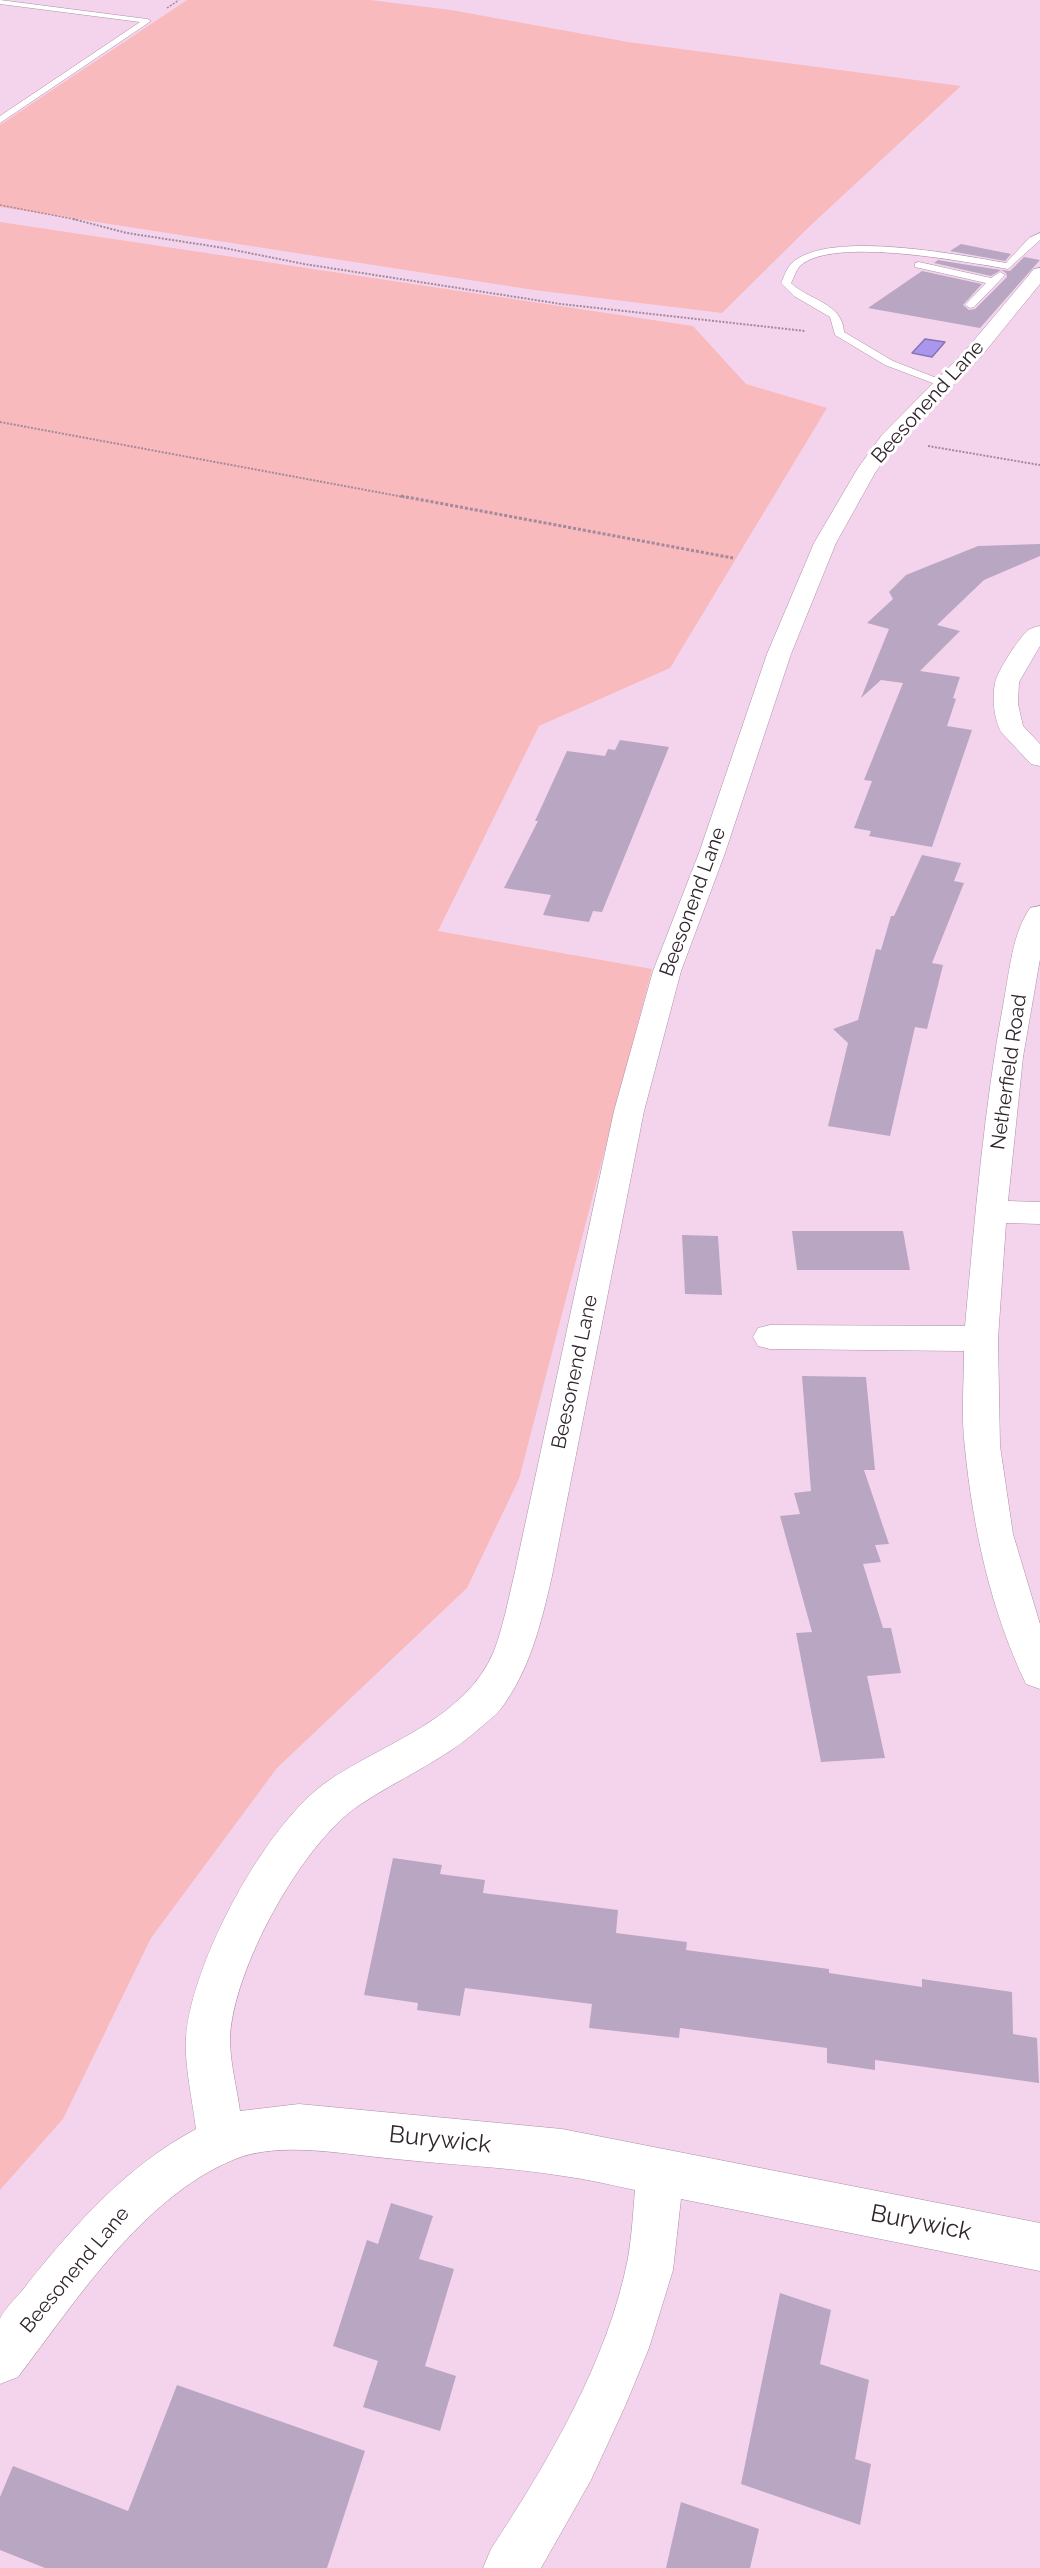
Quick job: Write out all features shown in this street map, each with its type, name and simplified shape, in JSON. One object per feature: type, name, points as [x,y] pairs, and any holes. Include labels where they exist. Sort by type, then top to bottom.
[{"type":"street","name":"Beesonend Lane","points":[[0,2359],[110,2223],[155,2182],[186,2159],[221,2141],[208,2040],[215,1997],[227,1959],[272,1876],[308,1825],[342,1794],[444,1735],[485,1699],[510,1659],[522,1624],[533,1576],[629,1111],[667,971],[712,853],[779,654],[825,543],[865,472],[889,439],[972,355],[1040,273]]},
{"type":"street","points":[[1040,633],[1020,657],[1007,682],[1006,705],[1011,728],[1040,759]]},
{"type":"street","name":"Netherfield Road","points":[[1036,923],[1008,1057],[991,1212],[981,1340],[982,1446],[995,1534],[1019,1619],[1040,1672]]},
{"type":"street","points":[[991,1212],[1040,1213]]},
{"type":"street","points":[[770,1337],[981,1340]]},
{"type":"street","name":"Burywick","points":[[221,2141],[260,2130],[299,2127],[562,2152],[1040,2247]]},
{"type":"street","points":[[510,2568],[530,2538],[589,2429],[627,2338],[649,2268],[660,2170]]},
{"type":"lane","points":[[0,2],[147,21],[0,120]]},
{"type":"lane","points":[[970,305],[1032,240],[1040,236]]},
{"type":"lane","points":[[943,384],[889,363],[839,333],[837,319],[831,313],[797,294],[786,282],[792,266],[810,255],[858,248],[886,249],[1008,266]]},
{"type":"lane","points":[[914,254],[915,263],[925,268],[993,282]]},
{"type":"path","points":[[0,205],[127,233],[502,295],[665,316],[839,333]]},
{"type":"path","points":[[0,422],[733,558]]},
{"type":"path","points":[[889,439],[1040,465]]},
{"type":"shaded area","points":[[187,0],[370,0],[451,10],[628,42],[961,86],[811,225],[722,313],[534,290],[0,207],[0,125]]},
{"type":"shaded area","points":[[0,222],[693,326],[746,384],[827,408],[670,668],[539,726],[438,931],[652,969],[519,1479],[467,1588],[277,1768],[151,1938],[63,2119],[0,2190]]},
{"type":"shaded area","points":[[925,339],[945,342],[932,357],[912,353]]},
{"type":"building","points":[[961,244],[1011,254],[1005,261],[950,251]]},
{"type":"building","points":[[1024,257],[1040,260],[980,328],[868,308],[922,271],[982,284],[963,305],[969,310],[975,309],[1007,277],[1006,273],[1001,270],[1010,271]]},
{"type":"building","points":[[938,260],[1001,270],[991,276],[934,263]]},
{"type":"building","points":[[1040,544],[1040,556],[984,580],[937,625],[960,631],[920,671],[960,677],[947,726],[972,730],[932,847],[869,836],[871,831],[854,828],[872,781],[864,780],[903,683],[881,680],[861,698],[889,629],[867,623],[893,599],[889,592],[906,575],[978,546]]},
{"type":"building","points":[[620,740],[669,747],[602,912],[593,911],[589,922],[543,915],[551,895],[504,888],[538,821],[535,821],[567,751],[605,756],[608,749],[615,750]]},
{"type":"building","points":[[922,855],[961,863],[954,881],[964,883],[932,963],[943,965],[927,1029],[915,1027],[890,1136],[828,1126],[848,1043],[833,1029],[858,1020],[876,949],[881,950],[891,916],[894,916]]},
{"type":"building","points":[[792,1231],[903,1231],[910,1270],[797,1270]]},
{"type":"building","points":[[682,1235],[718,1236],[722,1295],[685,1294]]},
{"type":"building","points":[[802,1376],[866,1377],[875,1470],[864,1470],[889,1544],[875,1545],[881,1562],[863,1564],[883,1628],[891,1628],[901,1673],[867,1676],[885,1758],[821,1762],[796,1633],[812,1632],[780,1516],[800,1514],[794,1493],[811,1491]]},
{"type":"building","points":[[393,1858],[442,1865],[440,1874],[485,1880],[483,1893],[618,1910],[616,1933],[687,1942],[686,1950],[829,1969],[829,1973],[922,1987],[922,1979],[1012,1992],[1013,2034],[1037,2038],[1039,2083],[875,2060],[875,2070],[827,2063],[827,2048],[680,2028],[679,2038],[589,2028],[592,2004],[465,1988],[460,2016],[417,2010],[418,2003],[364,1995]]},
{"type":"building","points":[[391,2203],[433,2216],[419,2259],[454,2269],[425,2366],[456,2376],[440,2431],[363,2407],[378,2361],[333,2346],[367,2240],[378,2244]]},
{"type":"building","points":[[780,2293],[831,2310],[820,2364],[869,2380],[855,2459],[871,2464],[860,2525],[741,2484]]},
{"type":"building","points":[[177,2385],[365,2451],[327,2568],[45,2568],[0,2550],[0,2497],[13,2466],[128,2511]]},
{"type":"building","points":[[681,2502],[759,2529],[750,2568],[666,2568]]}]
